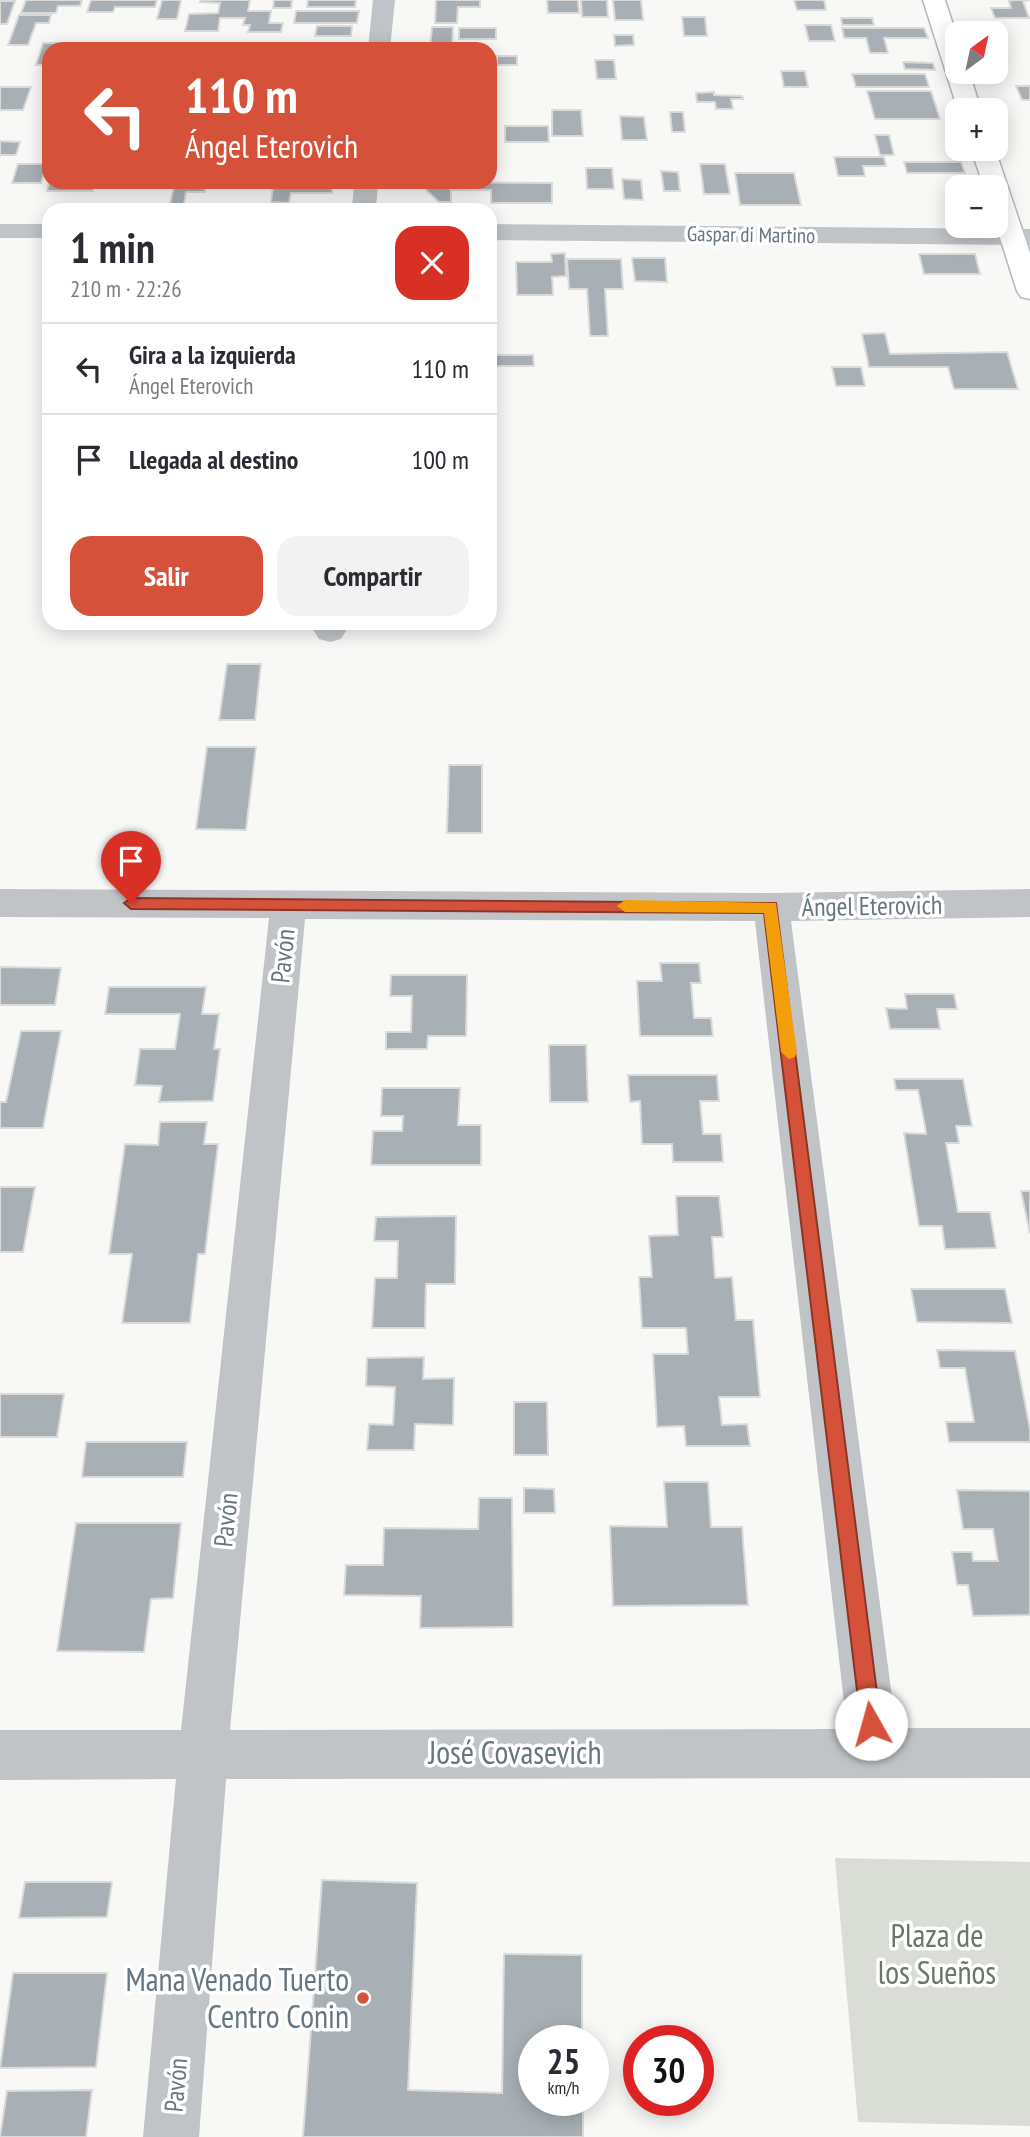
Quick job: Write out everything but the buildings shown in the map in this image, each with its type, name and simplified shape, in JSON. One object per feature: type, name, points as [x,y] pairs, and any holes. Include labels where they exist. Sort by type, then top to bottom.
[{"type":"main road","points":[[934,0],[945,33]]},
{"type":"main road","points":[[988,161],[1021,237],[1030,291]]},
{"type":"street","points":[[380,42],[384,0]]},
{"type":"street","points":[[0,231],[42,231]]},
{"type":"street","name":"Gaspar di Martino","points":[[497,232],[1021,237]]},
{"type":"street","name":"Ángel Eterovich","points":[[0,903],[771,907],[1030,903]]},
{"type":"street","name":"Pavón","points":[[171,2137],[203,1755],[288,904]]},
{"type":"street","points":[[771,907],[874,1751]]},
{"type":"street","name":"José Covasevich","points":[[0,1755],[874,1751],[1030,1753]]},
{"type":"green space","name":"Plaza de los Sueños","points":[[835,1858],[1030,1862],[1030,2126],[858,2122]]},
{"type":"slow traffic","points":[[625,906],[771,907],[789,1052]]},
{"type":"place","name":"Mana Venado Tuerto Centro Conin","points":[[363,1998]]},
{"type":"route","points":[[131,903],[771,907],[871,1724]]}]
